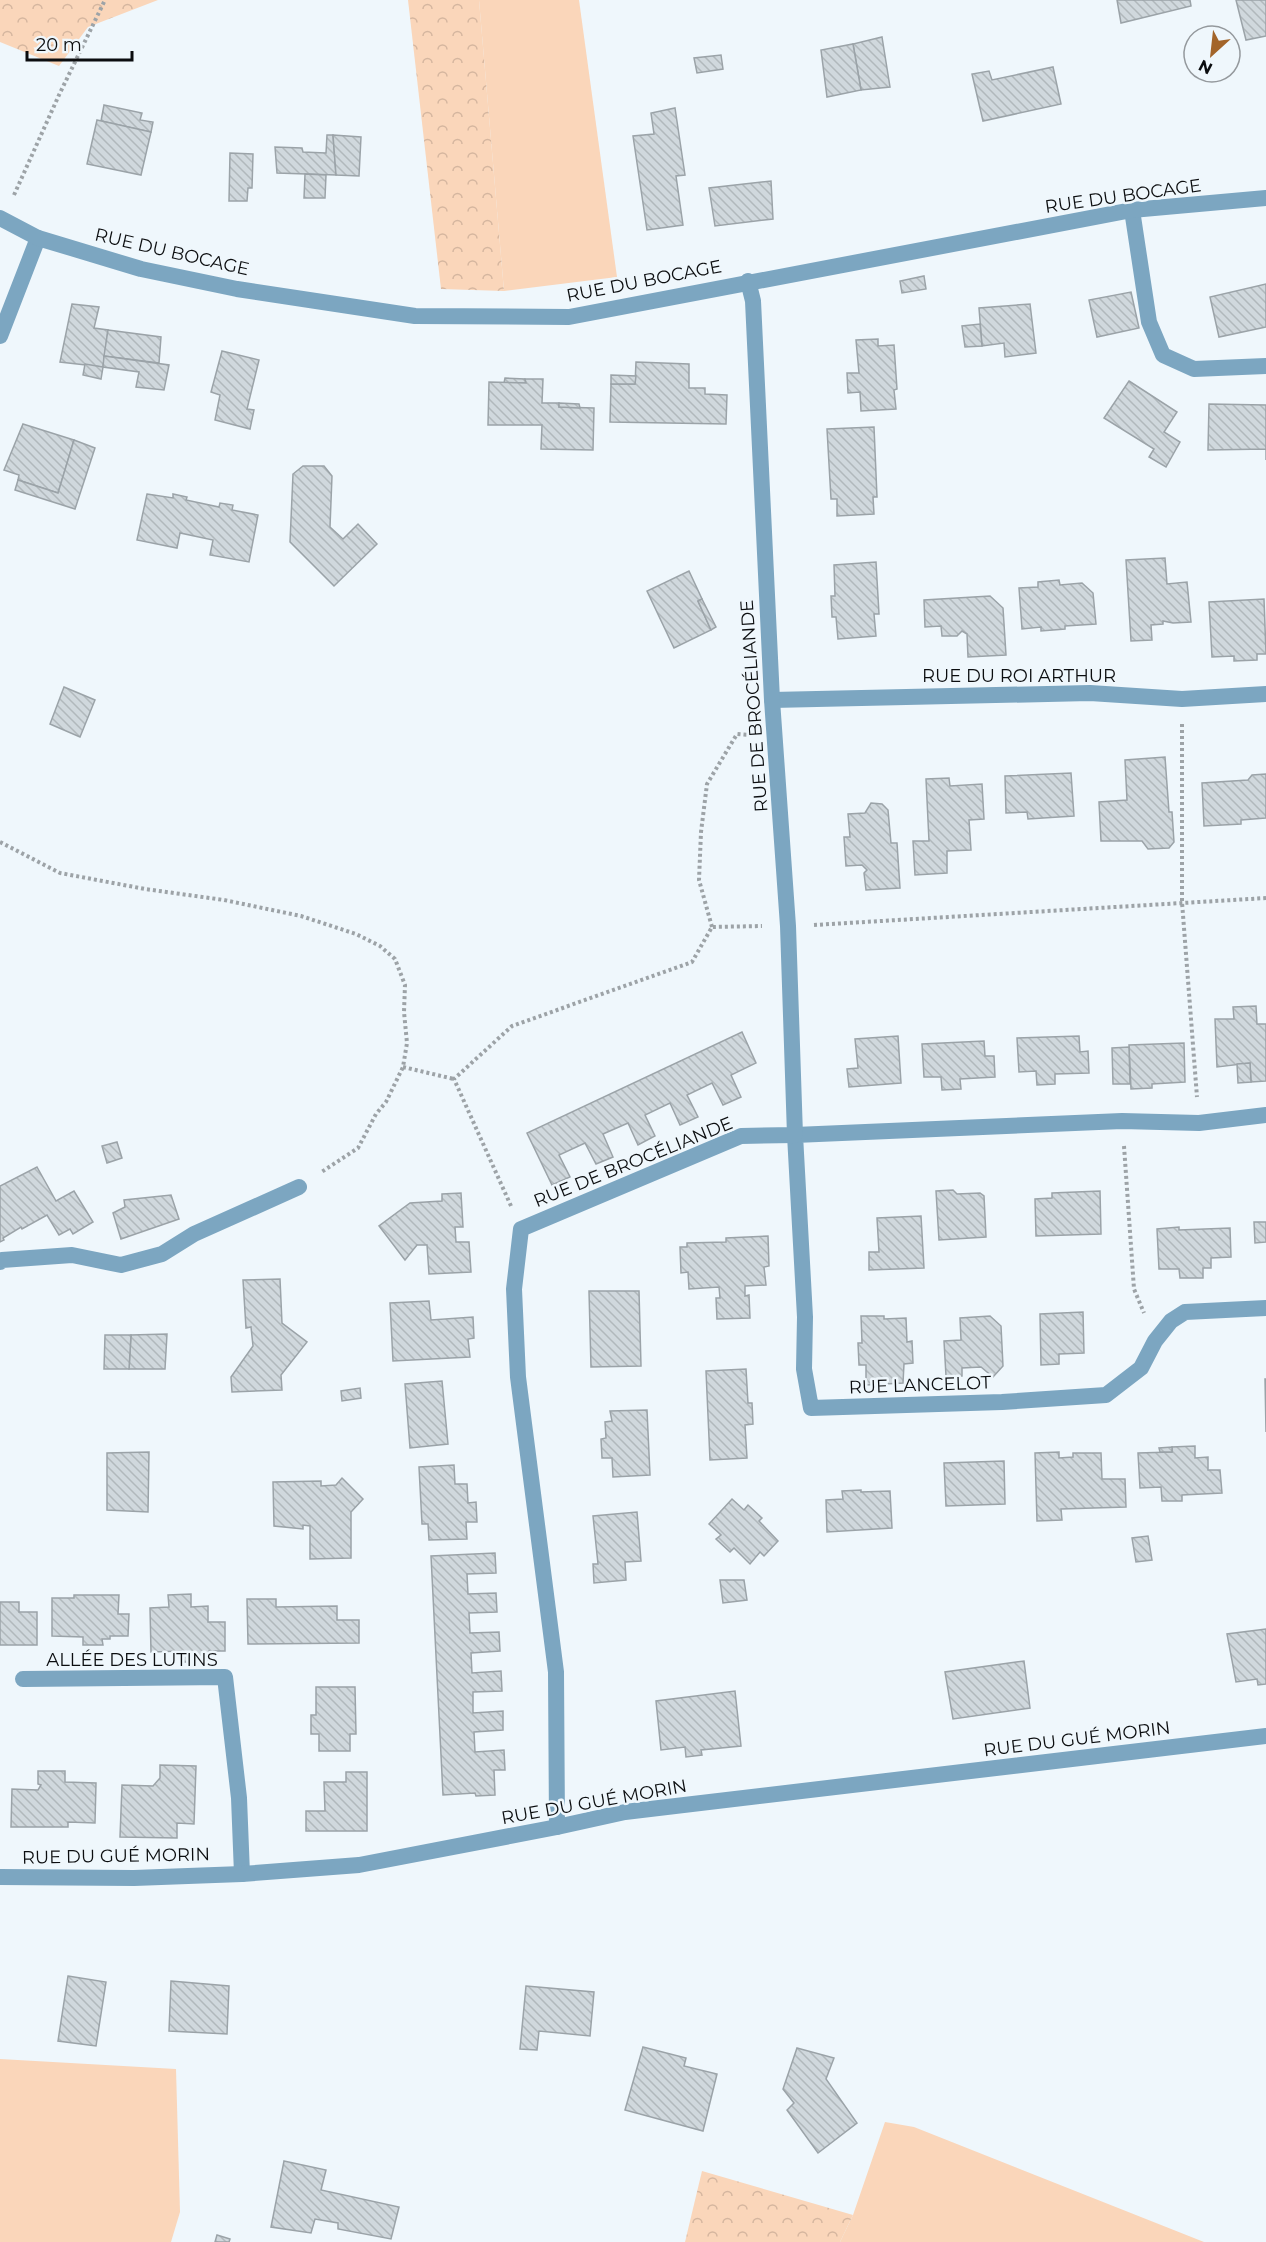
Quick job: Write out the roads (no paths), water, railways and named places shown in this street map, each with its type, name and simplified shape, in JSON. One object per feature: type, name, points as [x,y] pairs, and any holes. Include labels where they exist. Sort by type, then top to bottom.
[{"type":"street","name":"RUE DU BOCAGE","points":[[2,219],[38,238],[152,272],[237,289],[415,316],[569,317],[661,301],[748,281],[1132,210],[1266,198]]},
{"type":"street","points":[[1132,210],[1149,322],[1162,355],[1194,369],[1266,366]]},
{"type":"street","points":[[0,336],[38,238]]},
{"type":"street","name":"RUE DE BROCÉLIANDE","points":[[557,1827],[556,1672],[518,1377],[514,1289],[521,1229],[741,1136],[795,1135],[789,926],[772,700],[753,301],[748,281]]},
{"type":"street","name":"RUE DU ROI ARTHUR","points":[[772,700],[1090,693],[1182,699],[1266,694]]},
{"type":"street","points":[[795,1135],[1122,1121],[1198,1123],[1266,1115]]},
{"type":"street","name":"RUE LANCELOT","points":[[795,1135],[805,1317],[804,1369],[812,1408],[1002,1402],[1106,1395],[1141,1368],[1155,1341],[1171,1321],[1185,1312],[1266,1308]]},
{"type":"street","points":[[0,1262],[72,1255],[121,1265],[162,1254],[194,1234],[299,1187]]},
{"type":"street","name":"ALLÉE DES LUTINS","points":[[23,1679],[225,1677],[239,1798],[242,1874]]},
{"type":"street","name":"RUE DU GUÉ MORIN","points":[[0,1877],[134,1878],[242,1874],[359,1865],[625,1812],[1266,1736]]}]
